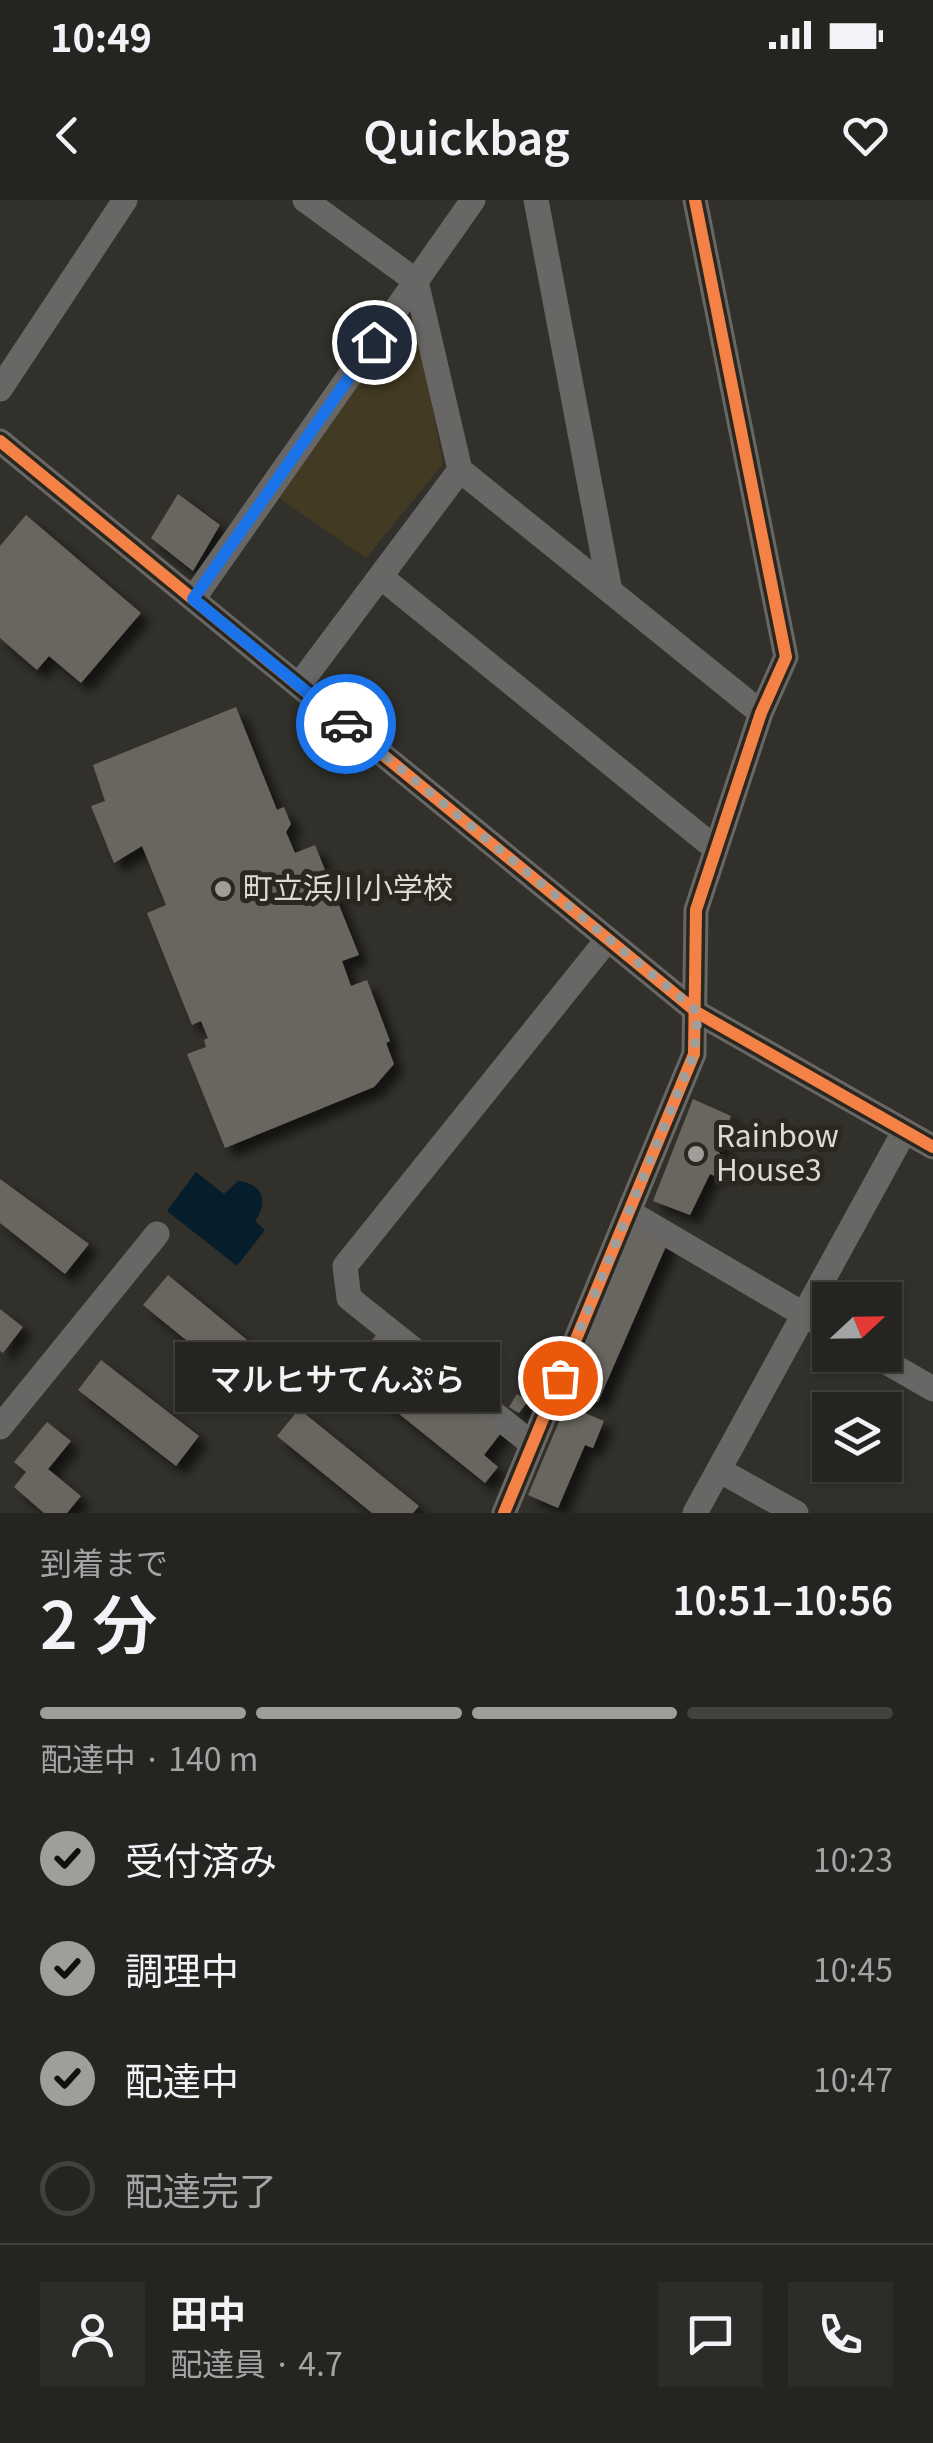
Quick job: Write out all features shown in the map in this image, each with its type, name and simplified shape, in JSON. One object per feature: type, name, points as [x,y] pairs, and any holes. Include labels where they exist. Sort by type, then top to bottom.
[{"type":"street","points":[[0,388],[125,200]]},
{"type":"street","points":[[306,200],[416,281],[460,470],[761,712]]},
{"type":"street","points":[[193,599],[473,200]]},
{"type":"street","points":[[536,200],[610,591]]},
{"type":"street","points":[[504,1513],[694,1054],[698,1012],[696,910],[761,712],[786,657],[695,200]]},
{"type":"street","points":[[0,442],[698,1012],[933,1147]]},
{"type":"street","points":[[299,685],[460,470]]},
{"type":"street","points":[[380,576],[716,850]]},
{"type":"street","points":[[532,1444],[349,1298],[345,1266],[607,940]]},
{"type":"street","points":[[695,1513],[904,1132]]},
{"type":"street","points":[[629,1212],[812,1320]]},
{"type":"street","points":[[0,1427],[157,1234]]},
{"type":"street","points":[[902,1371],[933,1389]]},
{"type":"street","points":[[719,1470],[796,1513]]},
{"type":"shaded area","points":[[401,316],[416,319],[443,464],[366,558],[276,496]]},
{"type":"water","points":[[196,1172],[224,1194],[238,1181],[253,1186],[261,1195],[262,1207],[255,1221],[265,1230],[237,1266],[167,1211]]},
{"type":"building","points":[[178,494],[220,525],[193,571],[151,538]]},
{"type":"building","points":[[26,515],[141,613],[81,683],[49,656],[37,670],[0,638],[0,546]]},
{"type":"building","points":[[236,707],[277,810],[284,807],[291,824],[286,832],[295,853],[315,845],[359,955],[342,961],[351,986],[367,980],[390,1041],[386,1043],[394,1064],[374,1087],[225,1148],[187,1054],[206,1047],[204,1040],[208,1038],[201,1021],[192,1025],[147,913],[166,905],[142,846],[114,863],[91,806],[105,801],[93,765]]},
{"type":"building","name":"Rainbow House3","points":[[693,1099],[731,1116],[718,1151],[722,1157],[717,1177],[710,1174],[690,1215],[653,1201]]},
{"type":"building","points":[[0,1179],[89,1244],[65,1274],[0,1223]]},
{"type":"building","points":[[637,1223],[670,1237],[598,1402],[567,1388]]},
{"type":"building","points":[[168,1275],[269,1358],[245,1388],[143,1305]]},
{"type":"building","points":[[0,1309],[23,1327],[3,1353],[0,1351]]},
{"type":"building","points":[[380,1330],[504,1429],[484,1455],[498,1467],[485,1483],[347,1372]]},
{"type":"building","points":[[101,1360],[199,1436],[176,1466],[78,1390]]},
{"type":"building","points":[[517,1394],[528,1401],[519,1413],[509,1407]]},
{"type":"building","points":[[566,1405],[604,1421],[593,1448],[585,1445],[558,1508],[528,1495]]},
{"type":"building","points":[[299,1409],[419,1506],[413,1513],[372,1513],[277,1436]]},
{"type":"building","points":[[47,1422],[71,1441],[48,1469],[81,1496],[67,1513],[44,1513],[14,1487],[26,1472],[14,1462]]},
{"type":"cycle path","points":[[504,1513],[694,1054],[696,910],[761,713],[786,657],[695,200]]},
{"type":"cycle path","points":[[0,441],[698,1013],[933,1147]]},
{"type":"way so far","points":[[346,724],[698,1012],[694,1054],[560,1378]]},
{"type":"place","name":"町立浜川小学校","points":[[223,889]]},
{"type":"place","name":"Rainbow House3","points":[[696,1154]]},
{"type":"place","name":"マルヒサてんぷら","points":[[560,1378]]},
{"type":"route","points":[[346,724],[193,599],[374,342]]}]
